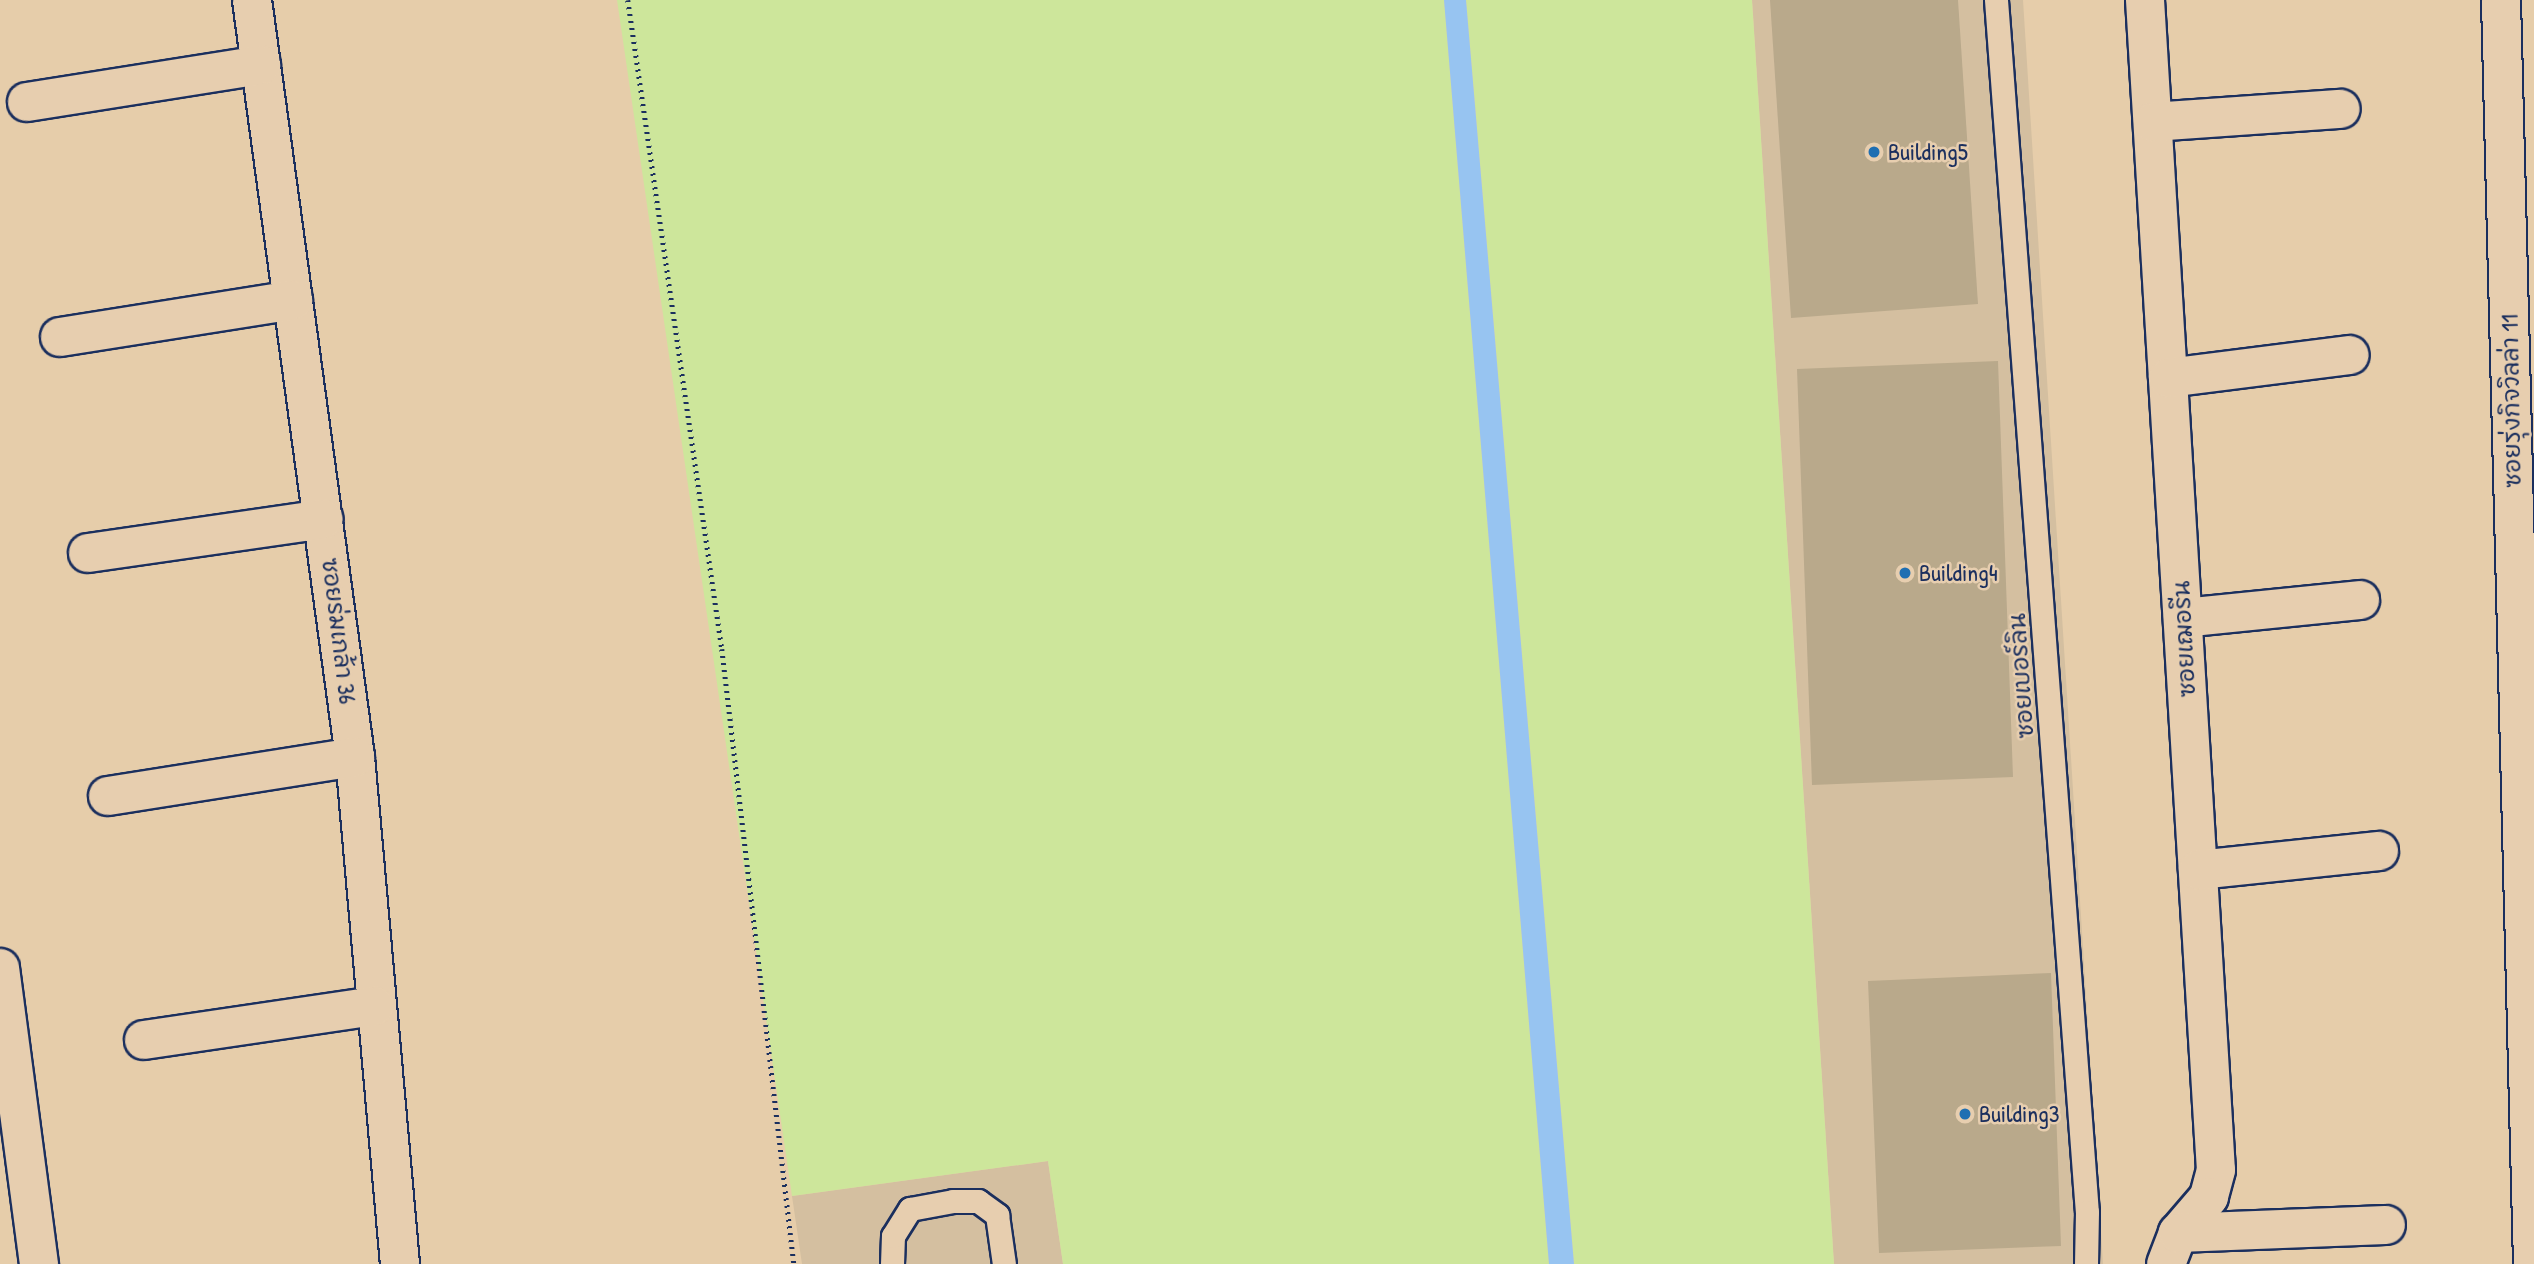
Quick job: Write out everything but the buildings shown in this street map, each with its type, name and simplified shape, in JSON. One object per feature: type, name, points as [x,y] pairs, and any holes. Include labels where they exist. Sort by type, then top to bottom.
[{"type":"street","name":"ซอยร่มเกล้า 36","points":[[252,0],[355,757],[392,1263]]},
{"type":"street","name":"ซอยเฌอรีน","points":[[2146,0],[2216,1170],[2209,1197],[2172,1248]]},
{"type":"street","name":"ซอยรุ่งกิจวิลล่า 11","points":[[2501,0],[2533,1264]]},
{"type":"street","points":[[27,102],[261,65]]},
{"type":"street","points":[[2153,122],[2341,108]]},
{"type":"street","points":[[60,337],[293,300]]},
{"type":"street","points":[[2168,378],[2350,355]]},
{"type":"street","points":[[88,553],[324,519]]},
{"type":"street","points":[[2182,618],[2360,600]]},
{"type":"street","points":[[108,796],[355,757]]},
{"type":"street","points":[[2198,870],[2379,851]]},
{"type":"street","points":[[0,968],[38,1264]]},
{"type":"street","points":[[144,1040],[375,1006]]},
{"type":"street","points":[[2172,1248],[2386,1225]]},
{"type":"lane","name":"ซอยเบอร์ลิน","points":[[1996,0],[2086,1198],[2086,1264]]},
{"type":"lane","points":[[892,1264],[893,1236],[910,1209],[953,1201],[978,1201],[997,1215],[1004,1264]]},
{"type":"path","points":[[628,0],[722,649],[794,1264]]},
{"type":"shaded area","points":[[1752,0],[2023,0],[2103,1264],[1834,1264]]},
{"type":"shaded area","points":[[1048,1161],[1063,1264],[802,1264],[792,1196]]},
{"type":"green space","points":[[617,0],[1444,0],[1549,1264],[1063,1264],[1048,1161],[792,1196]]},
{"type":"green space","points":[[1466,0],[1752,0],[1834,1264],[1574,1264]]},
{"type":"water","points":[[1444,0],[1466,0],[1574,1264],[1549,1264]]},
{"type":"place","name":"Building5","points":[[1874,152]]},
{"type":"place","name":"Building4","points":[[1905,573]]},
{"type":"place","name":"Building3","points":[[1965,1114]]}]
